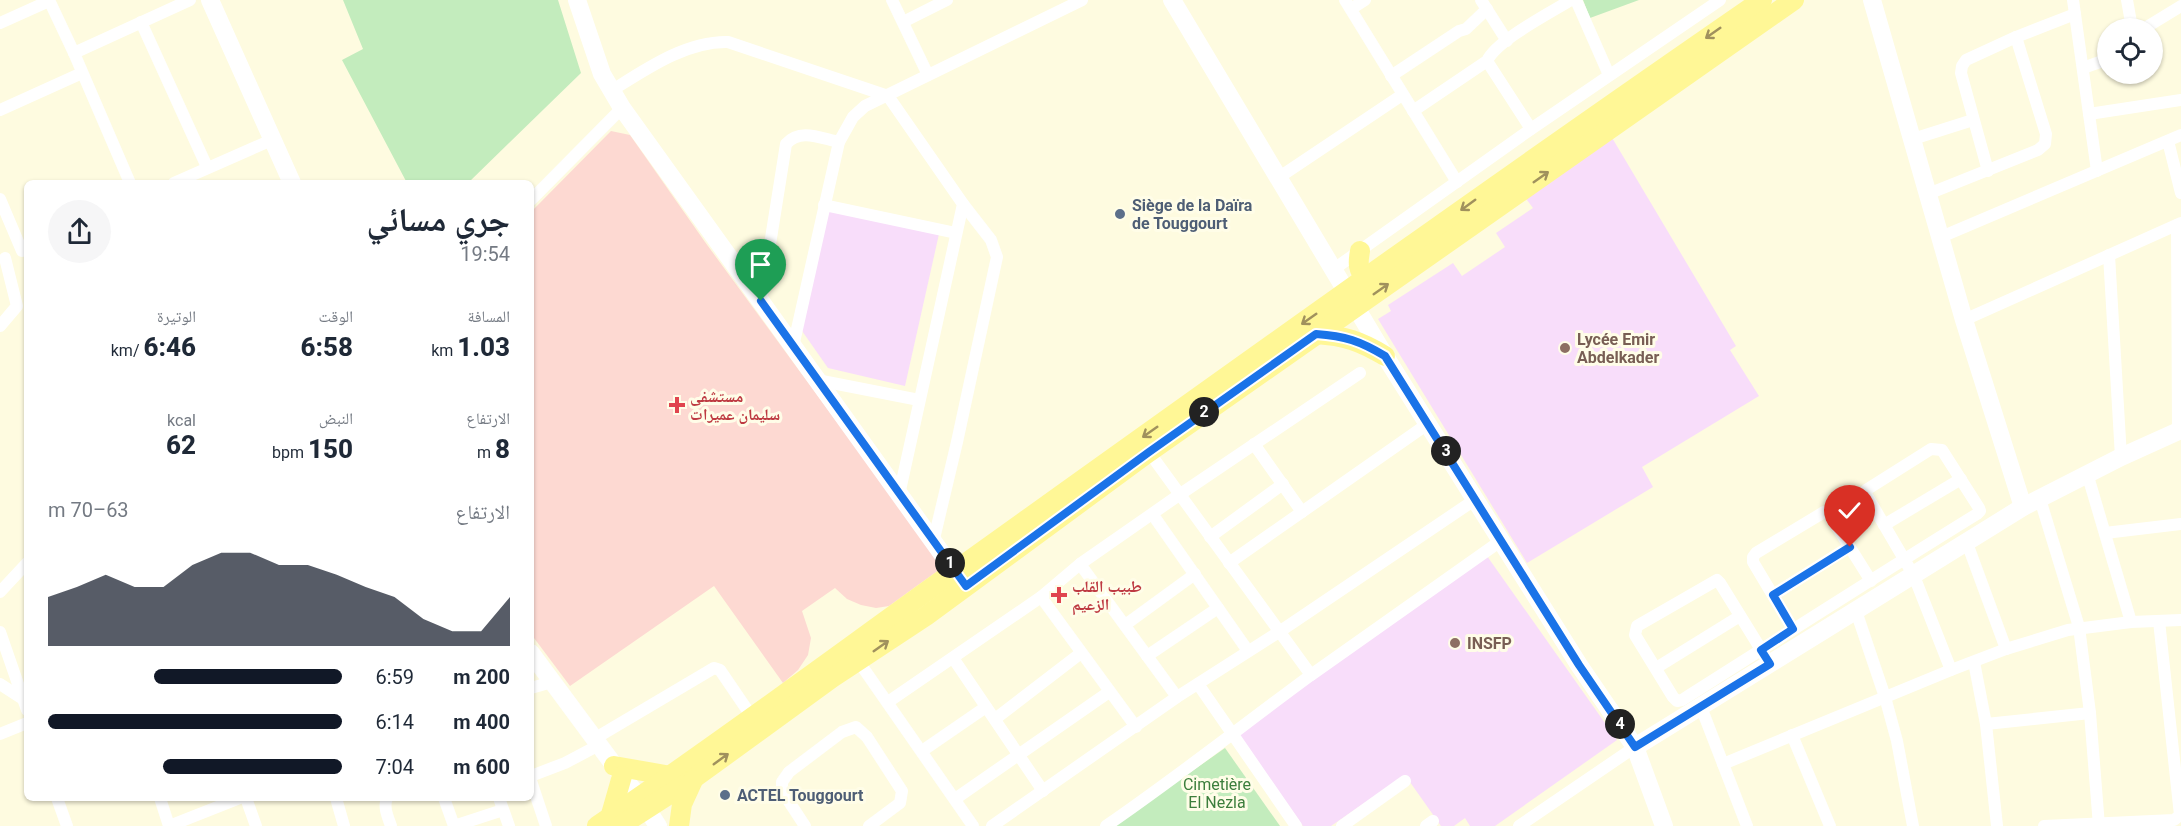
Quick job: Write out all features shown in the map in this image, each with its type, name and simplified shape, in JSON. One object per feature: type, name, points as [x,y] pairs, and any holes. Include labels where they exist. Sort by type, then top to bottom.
[{"type":"main road","points":[[649,811],[671,776],[752,717],[1149,452],[1316,334],[1352,299],[1367,279],[1551,145],[1762,0]]},
{"type":"main road","points":[[671,776],[618,771],[609,823],[649,811],[832,678],[859,662],[960,579],[1352,299],[1794,0]]},
{"type":"main road","points":[[1360,251],[1359,268],[1367,279]]},
{"type":"main road","points":[[1316,334],[1343,336],[1385,356]]},
{"type":"main road","points":[[679,826],[682,804],[693,779]]},
{"type":"street","points":[[0,23],[49,0],[129,180]]},
{"type":"street","points":[[74,53],[190,0]]},
{"type":"street","points":[[210,0],[291,180]]},
{"type":"street","points":[[577,0],[595,56],[611,91],[622,108],[960,579]]},
{"type":"street","points":[[892,0],[928,75]]},
{"type":"street","points":[[903,22],[947,0]]},
{"type":"street","points":[[793,347],[839,142],[853,117],[865,105],[888,96],[1060,5],[1082,0]]},
{"type":"street","points":[[1172,0],[1385,356],[1579,665],[1635,747],[1664,826]]},
{"type":"street","points":[[1365,0],[1348,4],[1457,182]]},
{"type":"street","points":[[1413,111],[1487,61],[1491,53],[1507,41],[1570,0]]},
{"type":"street","points":[[1576,0],[1609,75]]},
{"type":"street","points":[[1334,269],[1531,129],[1720,0]]},
{"type":"street","points":[[1872,0],[1964,320],[2023,507]]},
{"type":"street","points":[[2073,0],[2097,171]]},
{"type":"street","points":[[2127,0],[2130,18]]},
{"type":"street","points":[[1391,76],[1459,31],[1466,29],[1484,4],[1507,41]]},
{"type":"street","points":[[2161,18],[2181,6]]},
{"type":"street","points":[[1988,171],[1961,73],[1962,66],[1966,60],[2075,14]]},
{"type":"street","points":[[141,22],[207,167]]},
{"type":"street","points":[[1928,194],[2038,150],[2045,144],[2046,134],[2016,37]]},
{"type":"street","points":[[611,91],[638,74],[693,46],[712,41],[728,42],[888,96],[963,204],[991,240],[997,257],[933,543]]},
{"type":"street","points":[[1487,61],[1531,129]]},
{"type":"street","points":[[2083,68],[2097,63]]},
{"type":"street","points":[[0,110],[82,73]]},
{"type":"street","points":[[1278,178],[1402,95]]},
{"type":"street","points":[[2089,114],[2181,100]]},
{"type":"street","points":[[534,197],[622,108]]},
{"type":"street","points":[[1913,140],[1973,120]]},
{"type":"street","points":[[761,301],[786,144],[796,135],[803,134],[839,142]]},
{"type":"street","points":[[1941,237],[2181,135]]},
{"type":"street","points":[[180,180],[274,139]]},
{"type":"street","points":[[2168,141],[2181,193]]},
{"type":"street","points":[[0,199],[24,250],[3,257],[17,306],[0,326]]},
{"type":"street","points":[[899,495],[963,204]]},
{"type":"street","points":[[824,205],[956,233]]},
{"type":"street","points":[[1765,657],[1717,580],[1638,626],[1635,634],[1677,701],[1682,700],[1856,611],[2023,507],[2087,473],[2179,430],[2179,224],[1964,320]]},
{"type":"street","points":[[2109,255],[2121,457]]},
{"type":"street","points":[[888,702],[1041,597],[1080,564],[1360,373]]},
{"type":"street","points":[[817,380],[919,400]]},
{"type":"street","points":[[1229,563],[1429,423]]},
{"type":"street","points":[[1254,444],[1302,512]]},
{"type":"street","points":[[1519,826],[1635,747],[1701,707],[1765,657],[1793,629],[1871,581],[1904,559],[1980,511],[1942,450],[1937,448],[1931,449],[1868,486],[1866,494],[1884,525],[1904,559],[1914,576],[1951,670]]},
{"type":"street","points":[[1149,452],[1311,675]]},
{"type":"street","points":[[2087,473],[2130,622]]},
{"type":"street","points":[[1884,525],[1961,479]]},
{"type":"street","points":[[1210,537],[1283,484]]},
{"type":"street","points":[[992,826],[1177,697],[1279,632],[1476,499]]},
{"type":"street","points":[[2040,499],[2079,627],[2090,713],[2099,825]]},
{"type":"street","points":[[1793,629],[1753,562],[1756,553],[1824,512],[1829,514],[1871,581]]},
{"type":"street","points":[[1153,515],[1248,651]]},
{"type":"street","points":[[2105,533],[2181,524]]},
{"type":"street","points":[[1106,826],[1161,788],[1231,733],[1311,675],[1502,540]]},
{"type":"street","points":[[1967,543],[2006,650]]},
{"type":"street","points":[[1773,595],[1850,547]]},
{"type":"street","points":[[1080,564],[1177,697]]},
{"type":"street","points":[[0,592],[24,566]]},
{"type":"street","points":[[1125,625],[1195,574]]},
{"type":"street","points":[[1041,597],[1136,727]]},
{"type":"street","points":[[1147,656],[1218,608]]},
{"type":"street","points":[[1856,611],[1897,741],[1913,826]]},
{"type":"street","points":[[1656,668],[1740,616]]},
{"type":"street","points":[[1723,764],[1951,670],[2079,627],[2181,620]]},
{"type":"street","points":[[2044,826],[2099,825],[2178,819],[2180,815],[2177,746],[2159,621]]},
{"type":"street","points":[[0,632],[24,702]]},
{"type":"street","points":[[995,719],[1081,653]]},
{"type":"street","points":[[534,657],[649,811]]},
{"type":"street","points":[[953,658],[1043,791]]},
{"type":"street","points":[[859,662],[973,826]]},
{"type":"street","points":[[1974,662],[1986,724],[1997,826]]},
{"type":"street","points":[[534,775],[565,762],[714,668],[720,670],[752,717]]},
{"type":"street","points":[[534,687],[552,682]]},
{"type":"street","points":[[0,684],[24,704]]},
{"type":"street","points":[[1198,684],[1296,826]]},
{"type":"street","points":[[955,799],[1110,692]]},
{"type":"street","points":[[922,751],[986,707]]},
{"type":"street","points":[[1701,707],[1747,826]]},
{"type":"street","points":[[1986,724],[2090,713]]},
{"type":"street","points":[[0,734],[24,724]]},
{"type":"street","points":[[805,826],[782,791],[783,779],[842,732],[856,727],[861,729],[867,737],[902,791],[900,803],[869,826]]},
{"type":"street","points":[[1792,735],[1830,826]]},
{"type":"street","points":[[1342,826],[1405,781]]},
{"type":"street","points":[[534,790],[546,826]]},
{"type":"street","points":[[58,801],[67,826]]},
{"type":"street","points":[[161,801],[170,826],[232,801]]},
{"type":"street","points":[[247,801],[256,826]]},
{"type":"street","points":[[337,801],[345,826]]},
{"type":"street","points":[[387,801],[386,810],[391,826]]},
{"type":"street","points":[[445,801],[454,826],[501,804],[509,826]]},
{"type":"shaded area","name":"مستشفى سليمان عميرات","points":[[611,131],[630,135],[705,242],[943,567],[889,606],[876,608],[861,605],[847,599],[835,588],[802,611],[811,638],[808,655],[798,670],[783,683],[714,586],[570,686],[534,638],[534,209]]},
{"type":"shaded area","name":"Lycée Emir Abdelkader","points":[[1611,136],[1736,346],[1730,350],[1759,396],[1642,467],[1653,487],[1527,563],[1378,319],[1391,311],[1388,305],[1453,263],[1462,276],[1505,247],[1496,233],[1533,208],[1524,196]]},
{"type":"shaded area","points":[[826,210],[939,234],[905,386],[828,368],[800,328]]},
{"type":"shaded area","name":"INSFP","points":[[1487,556],[1617,740],[1495,826],[1470,826],[1465,818],[1454,826],[1441,826],[1405,775],[1331,826],[1303,826],[1236,731]]},
{"type":"green space","points":[[343,0],[558,0],[581,73],[471,180],[405,180],[342,60],[363,49]]},
{"type":"green space","points":[[1583,0],[1639,0],[1590,18]]},
{"type":"green space","name":"Cimetière El Nezla","points":[[1225,748],[1280,826],[1114,826]]},
{"type":"place","name":"Siège de la Daïra de Touggourt","points":[[1120,214]]},
{"type":"place","name":"Lycée Emir Abdelkader","points":[[1565,348]]},
{"type":"place","name":"مستشفى سليمان عميرات","points":[[677,405]]},
{"type":"place","name":"طبيب القلب الزعيم","points":[[1059,595]]},
{"type":"place","name":"INSFP","points":[[1455,643]]},
{"type":"place","name":"ACTEL Touggourt","points":[[725,795]]},
{"type":"route","points":[[761,301],[966,586],[1149,452],[1316,334],[1343,336],[1366,345],[1385,356],[1579,665],[1635,747],[1770,664],[1761,650],[1793,629],[1773,595],[1850,547]]}]
